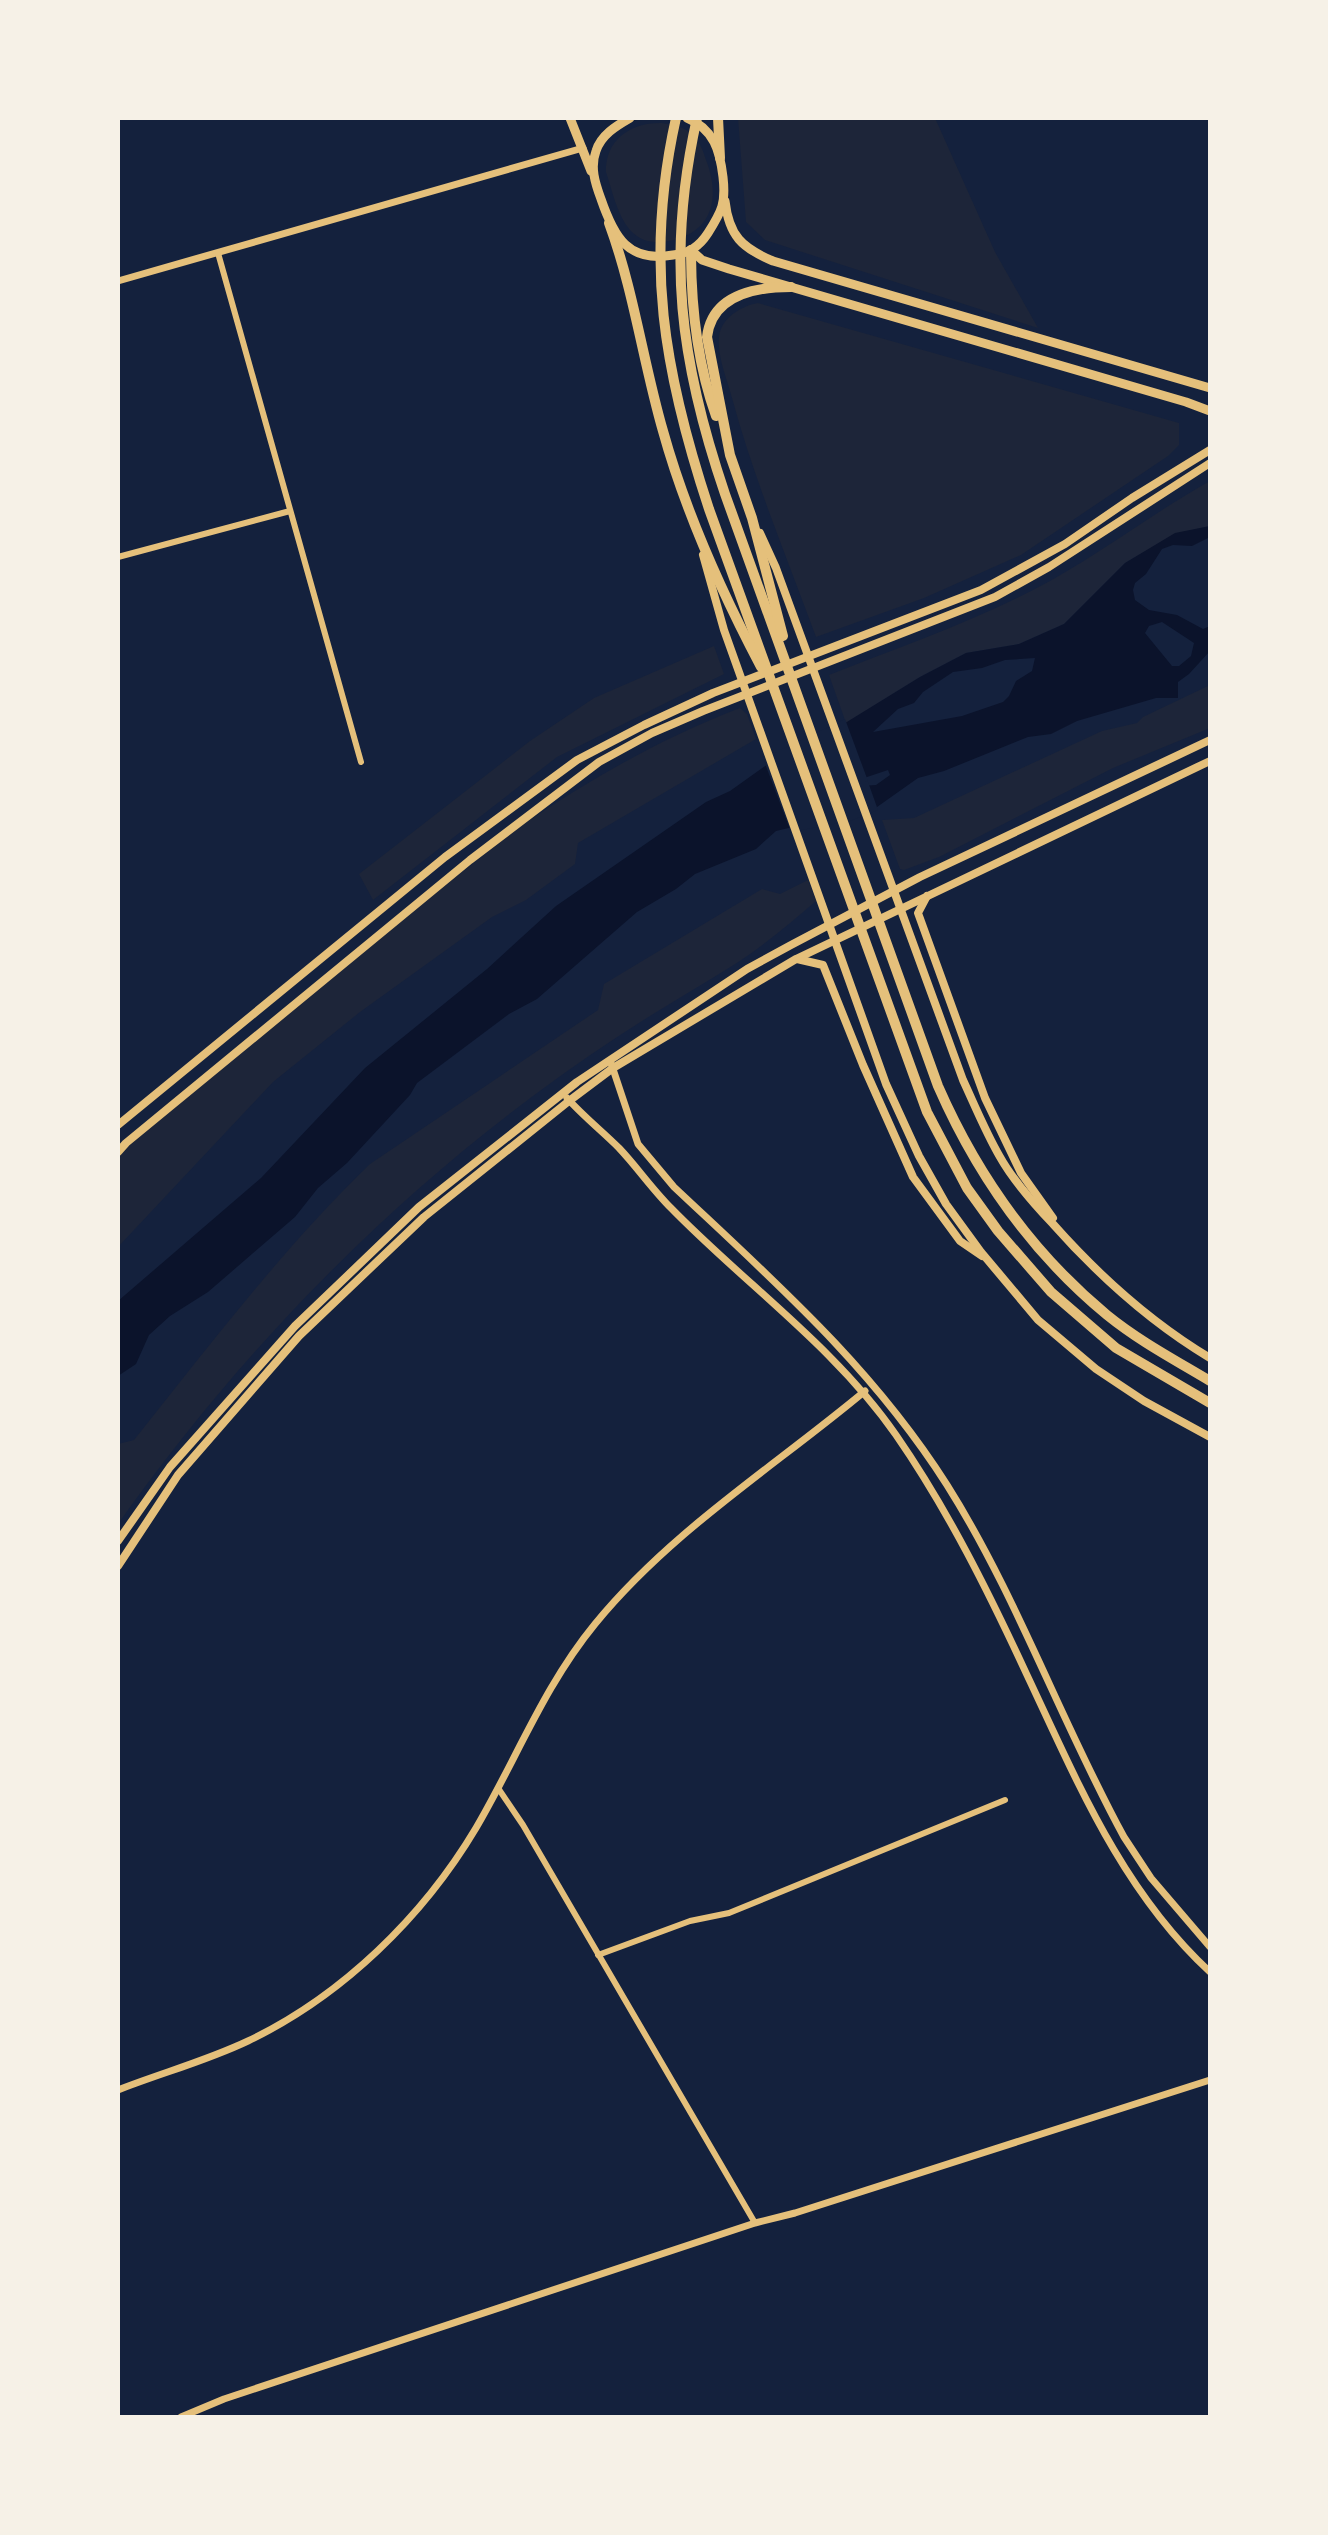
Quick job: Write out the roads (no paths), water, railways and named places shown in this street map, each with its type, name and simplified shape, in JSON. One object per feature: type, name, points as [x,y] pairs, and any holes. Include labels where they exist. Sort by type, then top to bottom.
[{"type":"highway","points":[[676,118],[666,168],[660,230],[662,318],[680,416],[750,635]]},
{"type":"highway","points":[[697,118],[680,221],[680,282],[691,378],[706,436],[742,541],[776,624],[929,1063],[955,1123],[981,1170],[1022,1229],[1054,1265],[1108,1315],[1148,1344],[1210,1381]]},
{"type":"highway","points":[[718,118],[720,158]]},
{"type":"highway","points":[[609,223],[628,277],[662,429],[700,542],[750,635],[782,708],[927,1112],[967,1188],[998,1231],[1051,1292],[1116,1348],[1210,1403]]},
{"type":"highway","points":[[691,250],[692,298],[704,376],[752,518],[776,624]]},
{"type":"highway","points":[[730,455],[708,351],[711,319],[719,307],[742,294],[765,287],[791,287]]},
{"type":"main road","points":[[570,118],[609,223],[621,241],[640,254],[664,257],[691,250],[706,236],[725,201]]},
{"type":"main road","points":[[595,181],[593,162],[601,141],[630,118]]},
{"type":"main road","points":[[687,118],[705,128],[717,147],[727,218],[735,235],[753,251],[773,261],[1210,388]]},
{"type":"main road","points":[[691,250],[702,260],[1210,411]]},
{"type":"main road","points":[[118,1125],[445,857],[577,760],[713,693],[981,590],[1065,544],[1210,450]]},
{"type":"main road","points":[[118,1152],[470,860],[599,762],[652,733],[703,711],[995,597],[1080,548],[1210,463]]},
{"type":"main road","points":[[752,518],[776,568],[963,1080],[1000,1158],[1029,1198],[1079,1254],[1168,1333],[1210,1358]]},
{"type":"main road","points":[[700,542],[724,630],[886,1084],[919,1156],[946,1204],[1038,1320],[1096,1369],[1144,1401],[1210,1437]]},
{"type":"main road","points":[[118,1566],[178,1475],[299,1336],[424,1217],[610,1058],[747,969],[791,945],[920,877],[1210,740]]},
{"type":"main road","points":[[118,1541],[170,1467],[295,1326],[419,1207],[566,1097],[796,959],[1210,761]]},
{"type":"main road","points":[[927,895],[918,913],[985,1098],[1021,1173],[1079,1254]]},
{"type":"main road","points":[[796,959],[823,965],[913,1177],[960,1241],[990,1262]]},
{"type":"street","points":[[118,281],[583,148]]},
{"type":"street","points":[[218,253],[361,762]]},
{"type":"street","points":[[118,557],[290,511]]},
{"type":"street","points":[[610,1058],[633,1133],[646,1157],[817,1322],[873,1384],[926,1454],[969,1521],[1124,1837],[1151,1878],[1210,1947]]},
{"type":"street","points":[[566,1097],[620,1149],[670,1207],[765,1294],[863,1392],[895,1434],[952,1525],[1102,1833],[1129,1877],[1162,1921],[1210,1972]]},
{"type":"street","points":[[118,2090],[195,2063],[261,2034],[305,2008],[362,1965],[408,1919],[444,1876],[498,1788],[548,1691],[568,1659],[611,1604],[699,1522],[873,1384]]},
{"type":"street","points":[[498,1788],[523,1825],[755,2223]]},
{"type":"street","points":[[598,1955],[690,1921],[729,1913],[1005,1800]]},
{"type":"street","points":[[181,2417],[278,2381],[755,2223],[1210,2080]]}]
